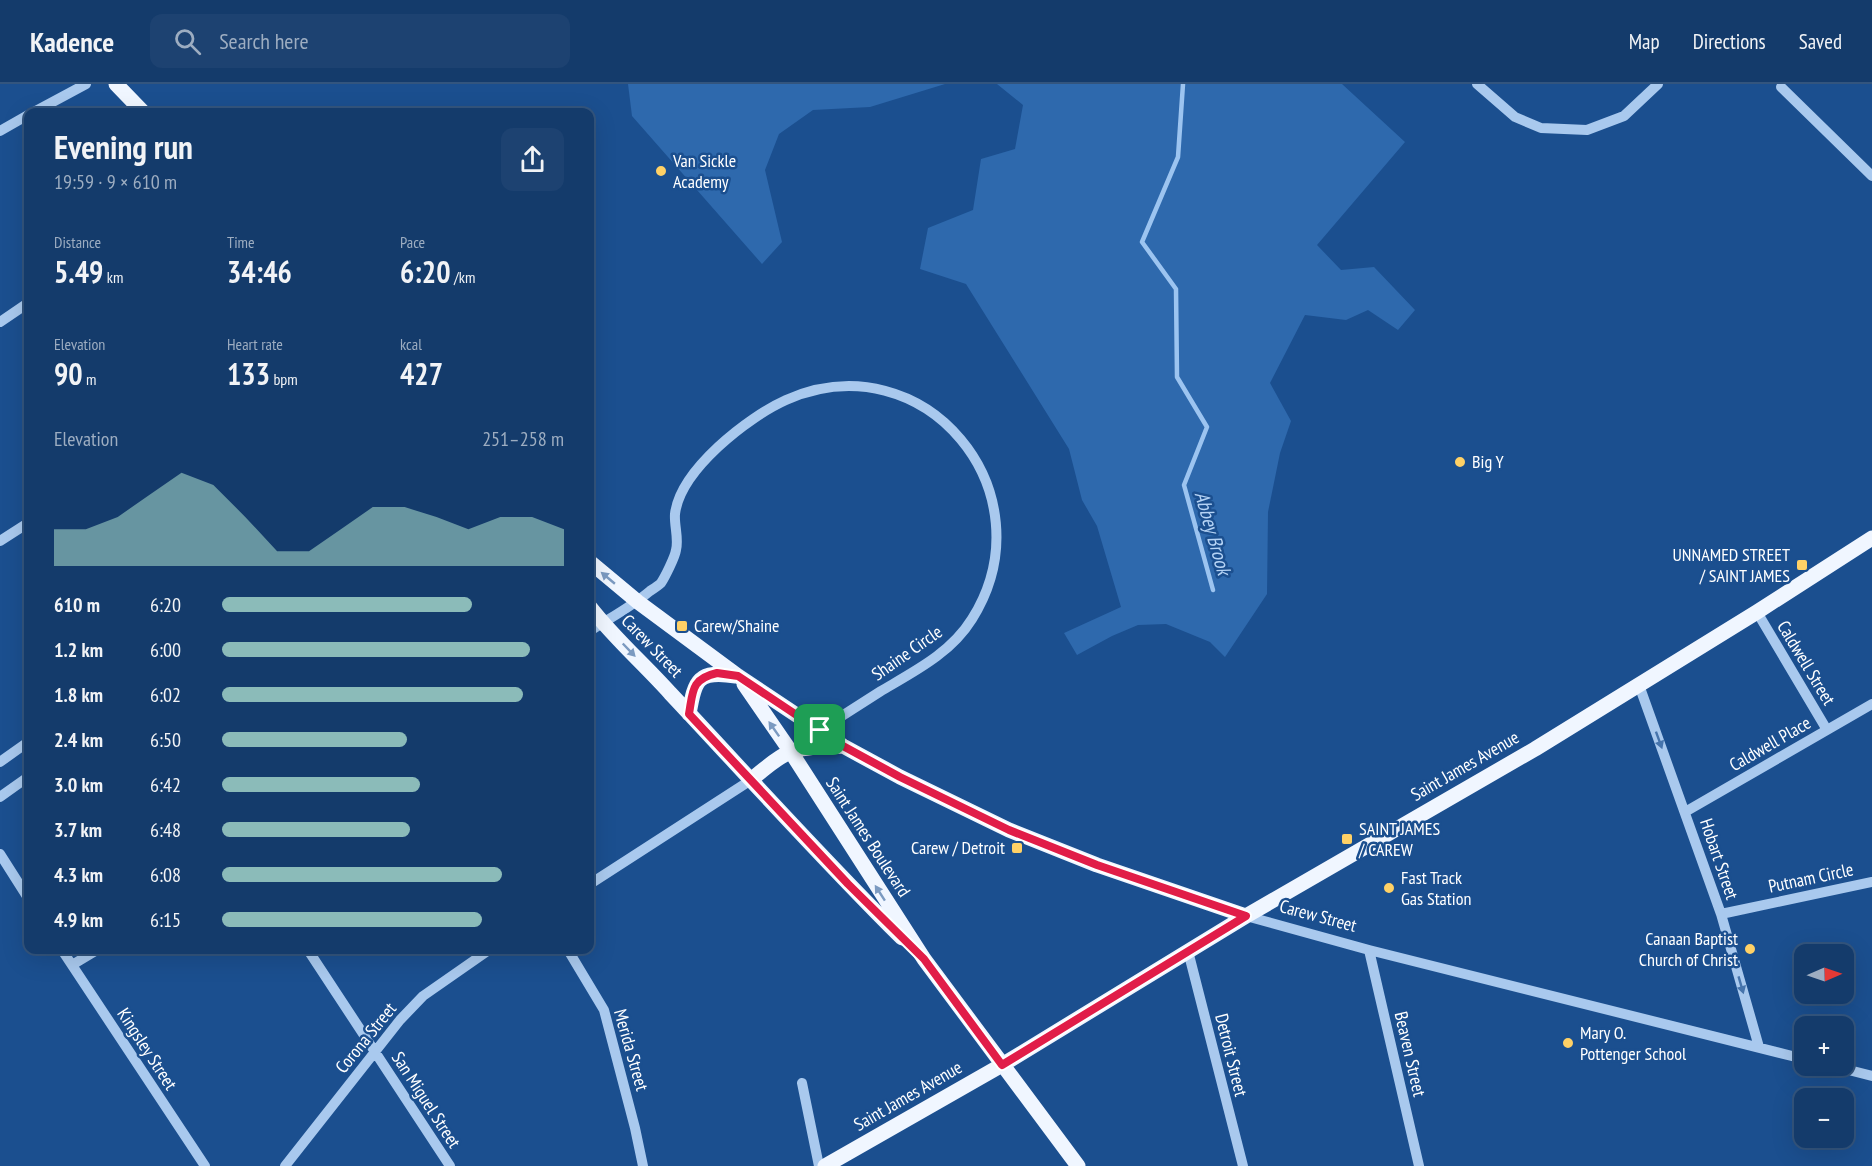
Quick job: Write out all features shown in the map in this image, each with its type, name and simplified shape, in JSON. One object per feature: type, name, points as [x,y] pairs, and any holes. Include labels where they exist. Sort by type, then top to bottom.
[{"type":"main road","points":[[116,84],[139,108]]},
{"type":"main road","name":"Saint James Avenue","points":[[825,1166],[1002,1065],[1246,916],[1535,748],[1757,612],[1872,538]]},
{"type":"main road","name":"Carew Street","points":[[594,565],[638,602],[738,676],[843,746],[900,777],[1009,830],[1097,865],[1246,916]]},
{"type":"main road","name":"Carew Street","points":[[596,627],[689,714],[751,780]]},
{"type":"main road","points":[[689,714],[693,689],[703,676],[717,673],[738,676]]},
{"type":"main road","name":"Saint James Boulevard","points":[[738,676],[791,752],[924,959],[1078,1166]]},
{"type":"main road","points":[[751,780],[768,765],[791,752],[843,746]]},
{"type":"main road","name":"Saint James Boulevard","points":[[751,780],[848,884],[924,959]]},
{"type":"street","points":[[41,108],[86,84]]},
{"type":"street","points":[[1477,84],[1515,117],[1541,128],[1587,130],[1624,116],[1658,84]]},
{"type":"street","points":[[1781,87],[1872,176]]},
{"type":"street","points":[[0,131],[24,118]]},
{"type":"street","points":[[0,322],[24,306]]},
{"type":"street","name":"Shaine Circle","points":[[638,602],[660,583],[676,549],[675,513],[685,488],[701,465],[736,430],[752,419],[787,399],[807,392],[844,386],[895,393],[911,399],[936,415],[957,435],[976,460],[992,501],[996,522],[996,543],[989,585],[982,603],[966,628],[937,657],[820,730]]},
{"type":"street","points":[[0,541],[24,526]]},
{"type":"street","name":"Carew Street","points":[[596,627],[638,602]]},
{"type":"street","name":"Caldwell Street","points":[[1757,612],[1827,730]]},
{"type":"street","name":"Hobart Street","points":[[1639,685],[1721,914],[1759,1047]]},
{"type":"street","name":"Caldwell Place","points":[[1685,812],[1872,704]]},
{"type":"street","points":[[0,762],[24,745]]},
{"type":"street","points":[[0,797],[24,780]]},
{"type":"street","points":[[594,881],[751,780]]},
{"type":"street","points":[[0,854],[24,892]]},
{"type":"street","name":"Putnam Circle","points":[[1721,914],[1872,882]]},
{"type":"street","name":"Carew Street","points":[[1246,916],[1369,950],[1794,1056]]},
{"type":"street","name":"Beaven Street","points":[[1369,950],[1419,1166]]},
{"type":"street","name":"Detroit Street","points":[[1188,951],[1243,1166]]},
{"type":"street","name":"Kingsley Street","points":[[65,954],[205,1166]]},
{"type":"street","points":[[72,965],[90,954]]},
{"type":"street","name":"San Miguel Street","points":[[311,954],[450,1166]]},
{"type":"street","name":"Corona Street","points":[[285,1166],[400,1020],[423,996],[483,954]]},
{"type":"street","name":"Merida Street","points":[[570,954],[604,1011],[643,1166]]},
{"type":"street","points":[[1854,1071],[1872,1076]]},
{"type":"street","points":[[802,1083],[819,1166]]},
{"type":"shaded area","points":[[628,84],[945,84],[870,107],[813,110],[779,134],[765,170],[782,242],[762,264],[632,116]]},
{"type":"shaded area","points":[[997,84],[1342,84],[1405,142],[1317,245],[1341,270],[1374,267],[1415,310],[1398,330],[1368,310],[1346,320],[1305,315],[1270,383],[1291,421],[1280,453],[1268,512],[1267,594],[1225,657],[1210,642],[1166,624],[1138,625],[1077,655],[1064,633],[1121,607],[1097,526],[1082,500],[1069,449],[966,284],[920,269],[928,228],[973,210],[981,159],[1015,149],[1023,105]]},
{"type":"waterway","name":"Abbey Brook","points":[[1183,84],[1178,157],[1142,242],[1176,289],[1177,377],[1207,427],[1184,485],[1213,590]]},
{"type":"place","name":"Van Sickle Academy","points":[[661,171]]},
{"type":"place","name":"Big Y","points":[[1460,462]]},
{"type":"place","name":"UNNAMED STREET / SAINT JAMES","points":[[1802,565]]},
{"type":"place","name":"Carew/Shaine","points":[[682,626]]},
{"type":"place","name":"SAINT JAMES / CAREW","points":[[1347,839]]},
{"type":"place","name":"Carew / Detroit","points":[[1017,848]]},
{"type":"place","name":"Fast Track Gas Station","points":[[1389,888]]},
{"type":"place","name":"Canaan Baptist Church of Christ","points":[[1750,949]]},
{"type":"place","name":"Mary O. Pottenger School","points":[[1568,1043]]},
{"type":"route","points":[[717,673],[738,676],[820,730],[843,746],[900,777],[1009,830],[1097,865],[1246,916],[1002,1065],[924,959],[848,884],[689,714],[693,689],[703,676],[717,673]]}]
